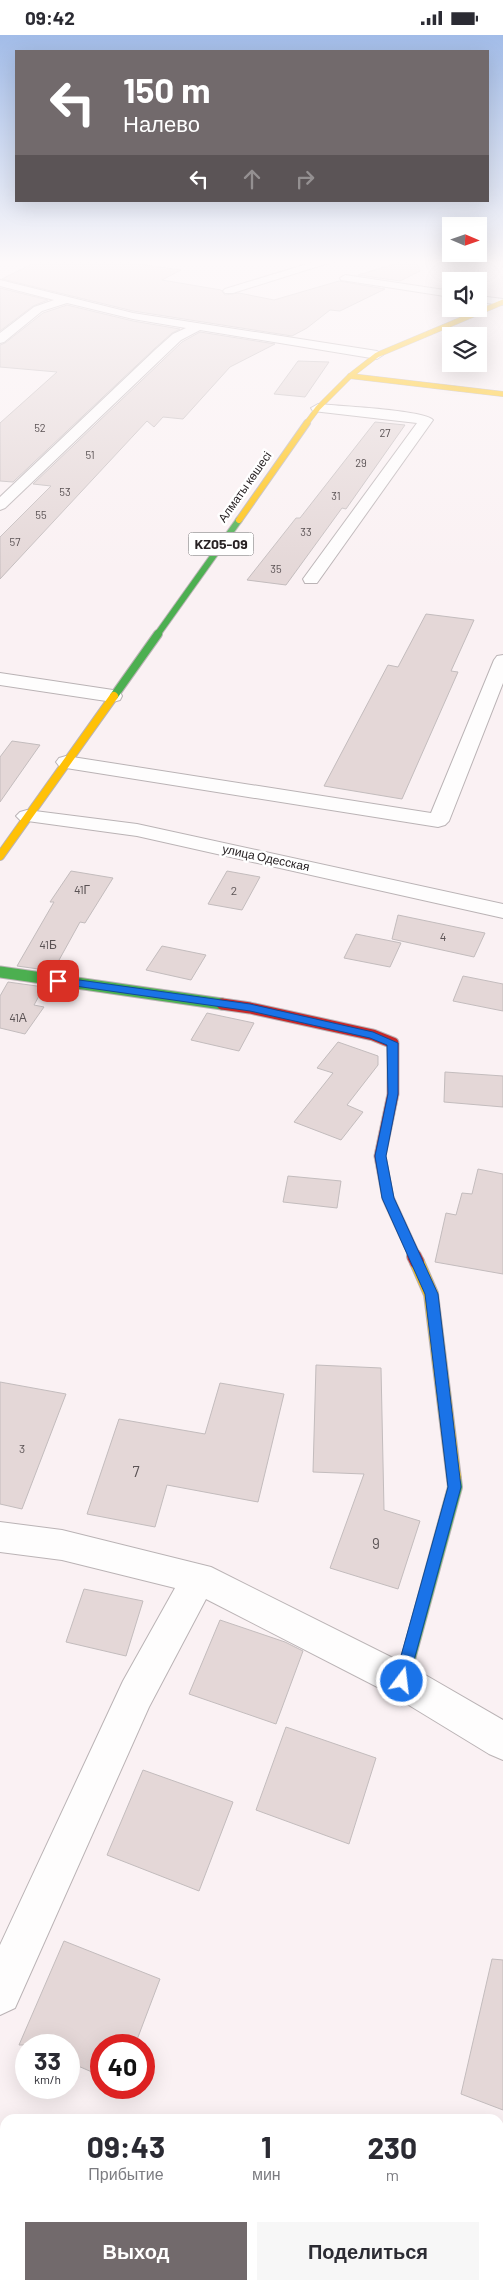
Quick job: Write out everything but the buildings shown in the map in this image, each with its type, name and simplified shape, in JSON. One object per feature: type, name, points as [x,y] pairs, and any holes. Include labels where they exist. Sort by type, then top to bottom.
[{"type":"main road","name":"Алматы көшесі","points":[[1,854],[318,408],[350,376],[364,365]]},
{"type":"main road","points":[[350,376],[503,395]]},
{"type":"main road","points":[[0,972],[250,1007],[373,1035],[393,1043],[393,1094],[380,1156],[388,1198],[432,1294],[454,1487],[402,1681]]},
{"type":"street","points":[[0,505],[146,365]]},
{"type":"street","points":[[311,579],[426,420],[396,415],[318,408]]},
{"type":"street","points":[[66,762],[438,821],[503,661]]},
{"type":"street","points":[[0,679],[113,696]]},
{"type":"street","name":"улица Одесская","points":[[27,816],[137,831],[503,911]]},
{"type":"street","points":[[0,1537],[62,1545],[199,1578],[402,1681],[503,1741]]},
{"type":"street","points":[[0,1993],[136,1694],[199,1578]]},
{"type":"traffic: fast","points":[[114,696],[239,520]]},
{"type":"traffic: fast","points":[[0,972],[222,1004]]},
{"type":"traffic: fast","points":[[402,1681],[455,1487],[454,1479]]},
{"type":"traffic: slow","points":[[239,520],[318,408],[350,376],[364,365]]},
{"type":"traffic: slow","points":[[350,376],[503,394]]},
{"type":"traffic: slow","points":[[0,856],[114,696]]},
{"type":"traffic: slow","points":[[417,1262],[431,1294],[454,1479]]},
{"type":"traffic: jam","points":[[222,1004],[250,1008],[373,1035],[393,1043],[393,1094],[380,1156],[388,1198],[417,1262]]},
{"type":"route","points":[[58,981],[250,1007],[373,1035],[393,1043],[393,1094],[380,1156],[388,1198],[432,1294],[454,1487],[402,1681]]}]
